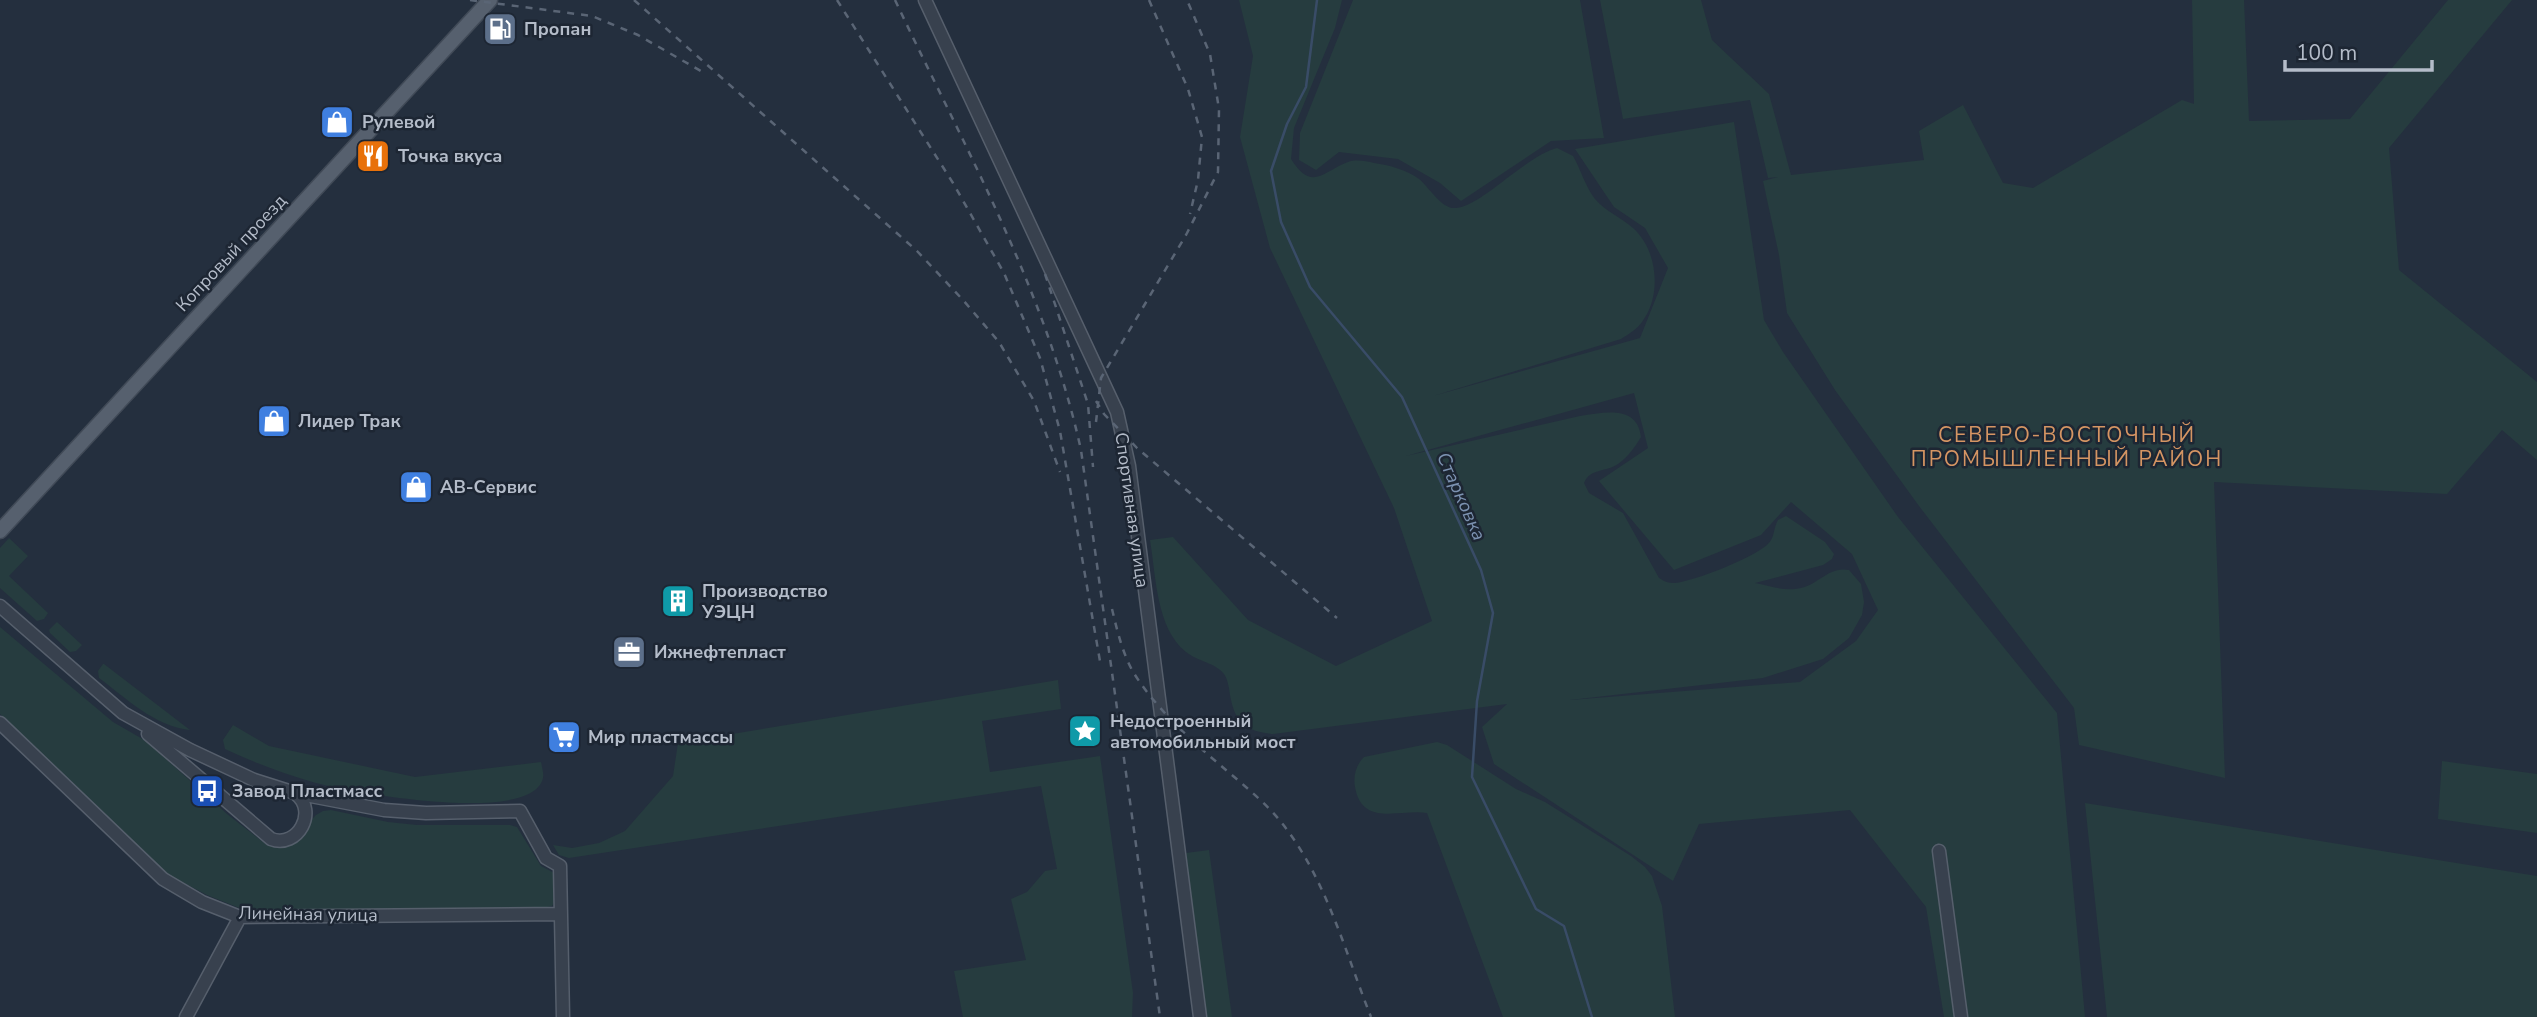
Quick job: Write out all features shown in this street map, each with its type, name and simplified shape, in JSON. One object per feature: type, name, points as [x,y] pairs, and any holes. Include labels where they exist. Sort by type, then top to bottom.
[{"type":"main road","name":"Копровый проезд","points":[[0,531],[490,0]]},
{"type":"street","name":"Спортивная улица","points":[[925,0],[1117,412],[1129,466],[1200,1017]]},
{"type":"street","points":[[0,606],[271,839],[279,842],[295,836],[305,821],[305,806],[302,798],[295,793]]},
{"type":"street","points":[[124,713],[190,750],[254,779],[295,793],[342,803],[416,812],[520,811],[546,858],[560,866],[563,1017]]},
{"type":"street","name":"Линейная улица","points":[[0,723],[163,879],[202,902],[240,917],[561,914]]},
{"type":"street","points":[[1938,851],[1961,1017]]},
{"type":"street","points":[[186,1017],[240,917]]},
{"type":"green space","points":[[1239,0],[1342,0],[1335,28],[1294,128],[1291,159],[1305,175],[1318,177],[1354,161],[1386,165],[1414,176],[1441,202],[1456,208],[1478,199],[1531,161],[1557,148],[1573,156],[1595,199],[1633,228],[1648,248],[1654,274],[1653,299],[1642,322],[1630,333],[1621,339],[1433,396],[1640,338],[1668,268],[1645,228],[1614,207],[1575,149],[1734,122],[1764,320],[1783,352],[1898,517],[2057,713],[2085,1017],[1944,1017],[1926,907],[1850,810],[1699,824],[1673,881],[1494,764],[1482,727],[1507,704],[1273,734],[1248,728],[1238,719],[1224,674],[1186,652],[1169,629],[1159,600],[1150,540],[1173,537],[1248,620],[1336,666],[1432,621],[1394,508],[1270,248],[1240,137],[1253,56]],"holes":[[[1634,393],[1648,448],[1599,481],[1674,570],[1761,535],[1791,502],[1852,554],[1878,610],[1856,641],[1800,682],[1570,700],[1763,678],[1823,659],[1849,638],[1862,615],[1864,602],[1861,584],[1849,570],[1842,569],[1795,589],[1755,583],[1823,565],[1832,559],[1834,554],[1825,542],[1786,516],[1778,520],[1770,542],[1737,562],[1709,574],[1675,583],[1659,578],[1623,513],[1589,493],[1584,483],[1590,475],[1622,461],[1639,441],[1641,437],[1638,426],[1626,415],[1608,413],[1580,416],[1406,456]]]},
{"type":"green space","points":[[1353,0],[1580,0],[1604,138],[1551,141],[1461,201],[1440,183],[1398,159],[1339,152],[1316,170],[1299,160],[1300,133]]},
{"type":"green space","points":[[1600,0],[1701,0],[1712,40],[1769,94],[1791,175],[1924,160],[1919,131],[1963,105],[2003,183],[2033,188],[2182,100],[2194,104],[2192,0],[2244,0],[2249,121],[2350,119],[2448,0],[2512,0],[2389,148],[2399,270],[2537,382],[2537,460],[2502,430],[2447,494],[2214,482],[2225,778],[2079,745],[2074,708],[1919,506],[1835,390],[1787,313],[1779,255],[1763,181],[1778,177],[1768,178],[1750,100],[1623,119]]},
{"type":"green space","points":[[9,538],[28,556],[9,576],[48,613],[44,619],[37,621],[0,588],[0,548]]},
{"type":"green space","points":[[57,622],[82,645],[76,651],[70,652],[50,633],[49,630]]},
{"type":"green space","points":[[0,627],[113,722],[146,741],[227,814],[267,845],[280,848],[288,845],[316,815],[331,810],[417,825],[510,825],[517,827],[541,866],[556,874],[557,898],[552,906],[543,908],[266,911],[242,909],[207,895],[165,873],[0,714]]},
{"type":"green space","points":[[103,664],[190,730],[164,723],[130,702],[99,678],[98,671]]},
{"type":"green space","points":[[1058,680],[1061,709],[982,721],[990,772],[1100,756],[1133,993],[1132,1017],[963,1017],[954,971],[1026,960],[1011,899],[1027,892],[1045,871],[1057,869],[1041,786],[569,858],[559,855],[553,845],[572,848],[599,843],[625,831],[673,776],[678,743]]},
{"type":"green space","points":[[233,725],[269,746],[415,777],[541,762],[543,778],[532,792],[508,800],[476,803],[438,802],[365,793],[304,780],[225,749],[223,740]]},
{"type":"green space","points":[[1437,742],[1447,745],[1516,789],[1545,802],[1645,867],[1652,876],[1662,906],[1675,1017],[1503,1017],[1427,813],[1373,812],[1359,799],[1355,787],[1356,771],[1364,757]]},
{"type":"green space","points":[[2442,761],[2537,774],[2537,833],[2438,819]]},
{"type":"green space","points":[[2085,803],[2537,876],[2537,1017],[2107,1017]]},
{"type":"green space","points":[[1209,850],[1232,1017],[1206,1017],[1186,853]]},
{"type":"waterway","name":"Старковка","points":[[1317,0],[1306,87],[1287,124],[1271,171],[1281,222],[1310,287],[1402,397],[1481,570],[1493,613],[1477,701],[1472,777],[1536,909],[1564,926],[1592,1017]]},
{"type":"railway","points":[[470,0],[592,16],[638,35],[706,74]]},
{"type":"railway","points":[[634,0],[917,251],[963,300],[999,342],[1034,401],[1060,472]]},
{"type":"railway","points":[[837,0],[953,183],[1004,273],[1040,358],[1060,431],[1101,667]]},
{"type":"railway","points":[[895,0],[1001,220],[1047,333],[1066,391],[1081,450],[1160,1017]]},
{"type":"railway","points":[[1149,0],[1188,89],[1202,137],[1198,180],[1190,214]]},
{"type":"railway","points":[[1096,422],[1101,378],[1186,235],[1218,172],[1219,109],[1210,54],[1187,0]]},
{"type":"railway","points":[[1045,274],[1088,404],[1093,467]]},
{"type":"railway","points":[[1096,401],[1104,414],[1137,448],[1337,618]]},
{"type":"railway","points":[[1112,609],[1128,663],[1150,696],[1207,754],[1270,810],[1300,848],[1324,895],[1371,1017]]},
{"type":"place","name":"Пропан","points":[[500,29]]},
{"type":"place","name":"Рулевой","points":[[337,122]]},
{"type":"place","name":"Точка вкуса","points":[[373,156]]},
{"type":"place","name":"Лидер Трак","points":[[274,421]]},
{"type":"place","name":"АВ-Сервис","points":[[416,487]]},
{"type":"place","name":"Производство УЭЦН","points":[[678,601]]},
{"type":"place","name":"Ижнефтепласт","points":[[629,652]]},
{"type":"place","name":"Недостроенный автомобильный мост","points":[[1085,731]]},
{"type":"place","name":"Мир пластмассы","points":[[564,737]]},
{"type":"place","name":"Завод Пластмасс","points":[[207,791]]},
{"type":"district","name":"СЕВЕРО-ВОСТОЧНЫЙ ПРОМЫШЛЕННЫЙ РАЙОН","points":[[2067,447]]}]
